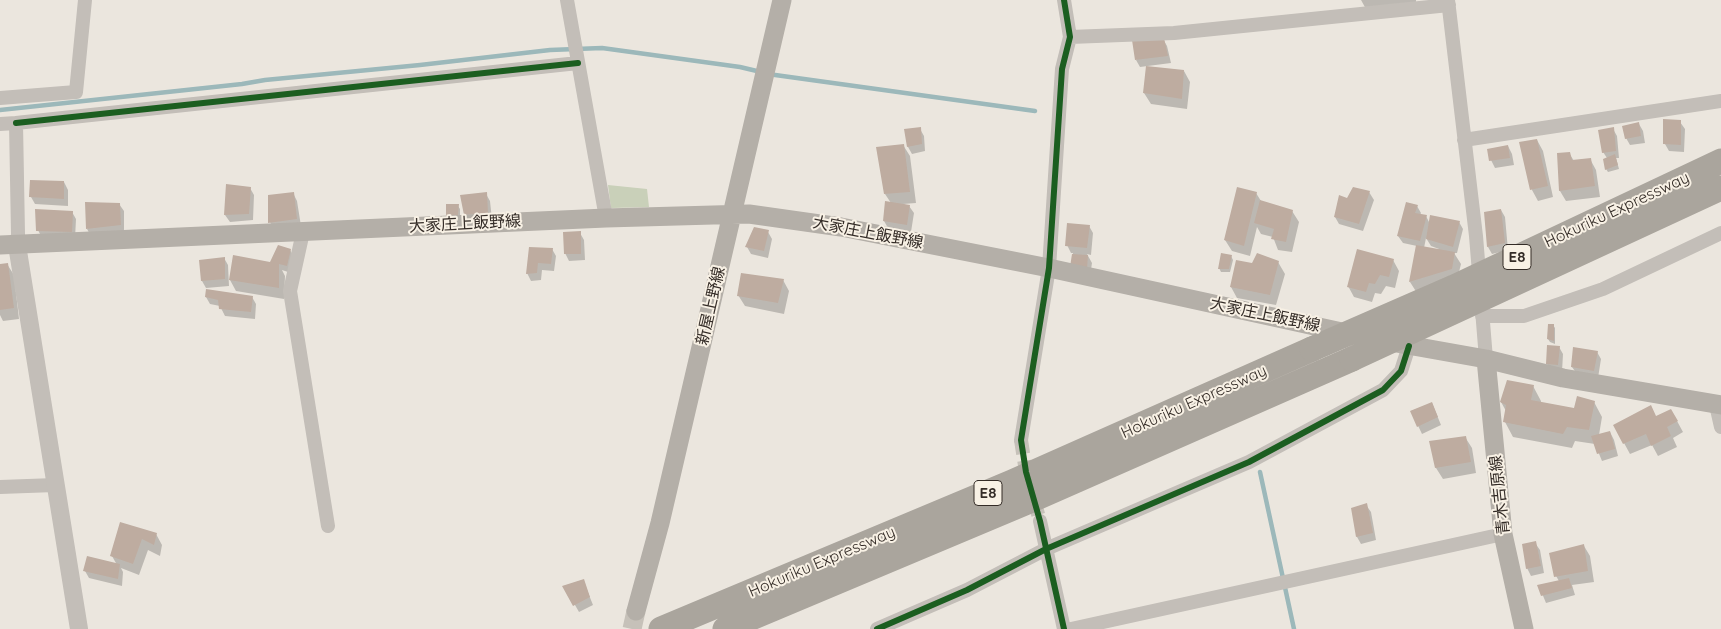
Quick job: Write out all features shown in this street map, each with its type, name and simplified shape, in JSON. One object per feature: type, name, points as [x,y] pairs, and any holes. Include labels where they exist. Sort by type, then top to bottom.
[{"type":"highway","name":"Hokuriku Expressway","points":[[661,629],[1012,482],[1463,282],[1721,160]]},
{"type":"highway","name":"Hokuriku Expressway","points":[[725,629],[1016,507],[1352,359],[1721,188]]},
{"type":"main road","name":"新屋上野線","points":[[636,611],[660,523],[782,0]]},
{"type":"main road","name":"大家庄上飯野線","points":[[8,245],[606,218],[749,214],[841,227],[1049,268],[1409,346],[1486,359],[1563,378],[1719,405]]},
{"type":"main road","name":"青木吉原線","points":[[1486,359],[1503,534],[1524,629]]},
{"type":"street","points":[[0,98],[76,92],[85,0]]},
{"type":"street","points":[[568,0],[606,218]]},
{"type":"street","points":[[1021,440],[1049,268],[1062,69],[1070,37],[1064,0]]},
{"type":"street","points":[[1070,37],[1174,33],[1448,2],[1476,236],[1486,359]]},
{"type":"street","points":[[0,124],[578,63]]},
{"type":"street","points":[[1464,140],[1721,101]]},
{"type":"street","points":[[16,123],[18,234],[8,245],[55,485],[79,629]]},
{"type":"street","points":[[303,232],[290,291],[328,526]]},
{"type":"street","points":[[1482,316],[1524,316],[1603,289],[1721,233]]},
{"type":"street","points":[[884,627],[967,590],[1046,549],[1249,462],[1383,390],[1401,371],[1409,346]]},
{"type":"street","points":[[1719,405],[1721,427]]},
{"type":"street","points":[[0,488],[55,485]]},
{"type":"street","points":[[1040,521],[1064,629]]},
{"type":"street","points":[[1070,629],[1503,534]]},
{"type":"green space","points":[[608,185],[647,189],[649,207],[611,208]]},
{"type":"building","points":[[1164,38],[1168,56],[1135,60],[1132,40]]},
{"type":"building","points":[[1146,66],[1184,70],[1182,99],[1143,93]]},
{"type":"building","points":[[1663,119],[1681,120],[1681,145],[1663,144]]},
{"type":"building","points":[[1639,122],[1641,136],[1625,139],[1622,126]]},
{"type":"building","points":[[921,127],[922,144],[907,147],[904,129]]},
{"type":"building","points":[[1614,127],[1616,151],[1602,153],[1598,130]]},
{"type":"building","points":[[1537,139],[1548,186],[1530,190],[1519,142]]},
{"type":"building","points":[[904,144],[910,192],[884,194],[876,147]]},
{"type":"building","points":[[1508,145],[1510,158],[1489,161],[1487,149]]},
{"type":"building","points":[[1570,152],[1572,160],[1591,158],[1595,186],[1559,191],[1557,153]]},
{"type":"building","points":[[1615,154],[1618,165],[1605,170],[1603,159]]},
{"type":"building","points":[[30,180],[64,181],[64,199],[29,197]]},
{"type":"building","points":[[226,184],[251,187],[249,214],[224,215]]},
{"type":"building","points":[[1237,187],[1257,192],[1244,246],[1224,240]]},
{"type":"building","points":[[1353,187],[1370,191],[1359,224],[1334,217],[1339,195],[1347,198]]},
{"type":"building","points":[[294,192],[297,219],[268,223],[268,195]]},
{"type":"building","points":[[487,192],[488,213],[464,215],[460,195]]},
{"type":"building","points":[[1260,200],[1293,210],[1286,242],[1271,239],[1274,229],[1254,223]]},
{"type":"building","points":[[885,201],[910,205],[907,225],[883,221]]},
{"type":"building","points":[[85,202],[120,203],[121,225],[86,229]]},
{"type":"building","points":[[1406,202],[1418,205],[1415,213],[1427,215],[1420,241],[1397,236]]},
{"type":"building","points":[[446,204],[459,204],[458,215],[446,216]]},
{"type":"building","points":[[35,209],[73,211],[72,232],[36,231]]},
{"type":"building","points":[[1501,209],[1505,243],[1487,247],[1484,212]]},
{"type":"building","points":[[1430,215],[1460,221],[1453,247],[1426,239]]},
{"type":"building","points":[[1067,223],[1090,225],[1087,248],[1065,246]]},
{"type":"building","points":[[754,227],[769,230],[764,251],[745,247]]},
{"type":"building","points":[[581,231],[581,254],[564,254],[563,232]]},
{"type":"building","points":[[278,245],[291,249],[287,266],[279,264],[279,288],[229,280],[233,255],[270,262]]},
{"type":"building","points":[[1416,245],[1455,252],[1452,269],[1409,282]]},
{"type":"building","points":[[529,247],[553,248],[551,264],[538,263],[537,273],[526,274]]},
{"type":"building","points":[[1357,249],[1394,259],[1389,277],[1380,275],[1375,284],[1369,283],[1366,292],[1347,287]]},
{"type":"building","points":[[1221,253],[1232,255],[1229,269],[1218,269]]},
{"type":"building","points":[[1257,253],[1279,261],[1270,295],[1230,287],[1236,260],[1252,263]]},
{"type":"building","points":[[1072,254],[1088,255],[1087,269],[1070,267]]},
{"type":"building","points":[[225,257],[225,279],[201,281],[199,260]]},
{"type":"building","points":[[8,263],[14,308],[0,310],[0,264]]},
{"type":"building","points":[[741,273],[784,279],[778,303],[737,296]]},
{"type":"building","points":[[206,289],[253,296],[251,312],[219,309],[218,300],[205,297]]},
{"type":"building","points":[[1548,324],[1554,324],[1554,341],[1547,339]]},
{"type":"building","points":[[1547,345],[1560,346],[1558,365],[1546,364]]},
{"type":"building","points":[[1573,347],[1598,351],[1594,371],[1571,367]]},
{"type":"building","points":[[1507,380],[1534,385],[1531,400],[1574,408],[1577,396],[1595,401],[1589,430],[1567,427],[1563,434],[1503,422],[1506,405],[1500,402]]},
{"type":"building","points":[[1432,402],[1438,417],[1417,427],[1410,411]]},
{"type":"building","points":[[1651,405],[1656,416],[1671,409],[1678,421],[1667,427],[1671,436],[1651,446],[1646,434],[1623,444],[1613,425]]},
{"type":"building","points":[[1610,431],[1615,449],[1597,454],[1591,436]]},
{"type":"building","points":[[1466,436],[1471,462],[1435,468],[1429,441]]},
{"type":"building","points":[[1367,503],[1373,533],[1356,537],[1351,508]]},
{"type":"building","points":[[120,522],[157,533],[154,545],[142,539],[133,564],[110,556]]},
{"type":"building","points":[[1536,541],[1541,566],[1526,569],[1522,544]]},
{"type":"building","points":[[1584,544],[1588,571],[1554,577],[1549,553]]},
{"type":"building","points":[[87,556],[120,564],[118,579],[83,571]]},
{"type":"building","points":[[1569,578],[1572,588],[1541,596],[1537,585]]},
{"type":"building","points":[[584,579],[590,597],[573,606],[562,586]]},
{"type":"waterway","points":[[0,110],[550,50],[602,48],[740,67],[761,72]]},
{"type":"waterway","points":[[768,74],[1035,111]]},
{"type":"waterway","points":[[1260,472],[1294,629]]},
{"type":"tunnel","points":[[1021,440],[1026,472],[1040,521]]},
{"type":"tunnel","points":[[632,629],[636,611]]},
{"type":"cycle path","points":[[1064,0],[1070,37],[1062,69],[1049,268],[1021,440],[1026,472],[1040,521],[1064,629]]},
{"type":"cycle path","points":[[16,123],[578,63]]},
{"type":"cycle path","points":[[877,629],[967,590],[1046,549],[1249,462],[1383,390],[1401,371],[1409,346]]}]
